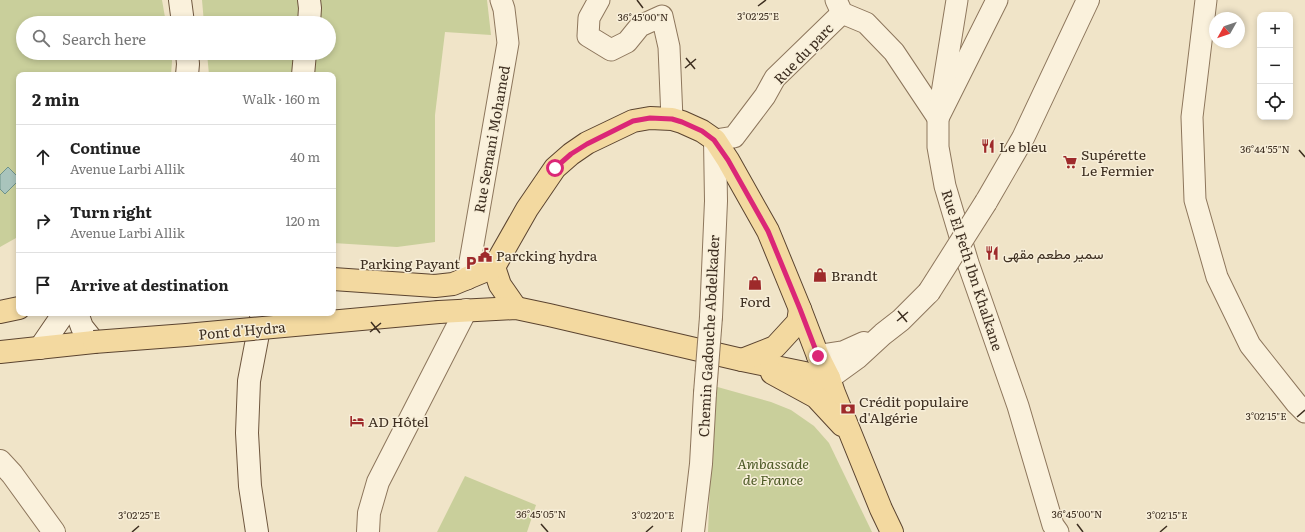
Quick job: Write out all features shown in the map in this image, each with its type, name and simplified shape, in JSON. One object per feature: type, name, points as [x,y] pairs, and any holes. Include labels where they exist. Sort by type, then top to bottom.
[{"type":"main road","points":[[336,279],[434,286],[453,284],[467,279],[494,267],[527,209],[555,168],[571,154],[587,144],[633,121],[650,118],[672,119],[702,131],[714,140],[728,160],[768,231],[818,356],[829,378],[849,432],[892,532]]},
{"type":"main road","points":[[494,267],[500,285],[516,308]]},
{"type":"main road","name":"Pont d'Hydra","points":[[0,352],[94,342],[439,312],[516,308],[742,360]]},
{"type":"main road","points":[[0,312],[16,309]]},
{"type":"main road","points":[[742,360],[775,347],[798,322],[800,309]]},
{"type":"main road","points":[[742,360],[829,378]]},
{"type":"main road","points":[[742,360],[780,377],[816,397],[849,432]]},
{"type":"street","points":[[180,0],[182,16]]},
{"type":"street","points":[[309,0],[309,16]]},
{"type":"street","name":"Rue Semani Mohamed","points":[[467,279],[508,43],[504,9],[501,0]]},
{"type":"street","points":[[599,0],[589,18],[588,36],[610,50],[627,42],[640,26],[662,16],[669,47],[672,119]]},
{"type":"street","name":"Rue El Feth Ibn Khalkane","points":[[957,0],[938,118],[938,147],[945,186],[968,263],[1018,406],[1053,525],[1058,532]]},
{"type":"street","points":[[839,6],[866,23],[894,52],[938,118],[997,0]]},
{"type":"street","points":[[829,378],[858,357],[901,320],[928,292],[986,202],[1023,138],[1088,0]]},
{"type":"street","points":[[1206,0],[1192,117],[1195,200],[1217,277],[1250,345],[1305,412]]},
{"type":"street","name":"Rue du parc","points":[[714,140],[734,137],[765,96],[775,78],[839,6]]},
{"type":"street","points":[[188,60],[188,72]]},
{"type":"street","points":[[303,72],[304,60]]},
{"type":"street","name":"Chemin Gadouche Abdelkader","points":[[693,532],[701,464],[711,317],[716,200],[714,140]]},
{"type":"street","points":[[368,532],[369,514],[378,482],[466,310]]},
{"type":"street","points":[[439,312],[442,356]]},
{"type":"street","points":[[40,348],[62,316]]},
{"type":"street","points":[[79,316],[82,327],[94,342]]},
{"type":"street","points":[[257,532],[250,486],[247,433],[249,381],[261,316]]},
{"type":"street","points":[[818,356],[844,352],[883,334]]},
{"type":"street","points":[[0,461],[12,474],[54,532]]},
{"type":"green space","points":[[0,0],[162,0],[165,16],[16,16],[16,60],[172,61],[171,72],[16,72],[16,238],[0,247]]},
{"type":"green space","points":[[202,0],[487,0],[491,35],[445,32],[435,115],[435,242],[397,247],[336,243],[336,72],[209,72],[208,60],[336,60],[336,16],[203,16]]},
{"type":"green space","name":"Ambassade de France","points":[[714,386],[771,402],[791,410],[814,426],[829,443],[872,532],[708,532]]},
{"type":"green space","points":[[465,476],[536,505],[527,532],[437,532]]},
{"type":"water","points":[[8,167],[16,175],[16,183],[5,194],[0,189],[0,175]]},
{"type":"place","name":"Le bleu","points":[[988,146]]},
{"type":"place","name":"Supérette Le Fermier","points":[[1070,162]]},
{"type":"place","name":"سمير مطعم مقهى","points":[[992,253]]},
{"type":"place","name":"Parcking hydra","points":[[485,255]]},
{"type":"place","name":"Parking Payant","points":[[471,263]]},
{"type":"place","name":"Brandt","points":[[820,275]]},
{"type":"place","name":"Ford","points":[[755,283]]},
{"type":"place","name":"Crédit populaire d'Algérie","points":[[848,409]]},
{"type":"place","name":"AD Hôtel","points":[[357,421]]},
{"type":"route","points":[[555,168],[571,154],[587,144],[633,121],[650,118],[672,119],[702,131],[714,140],[728,160],[768,231],[818,356]]}]
